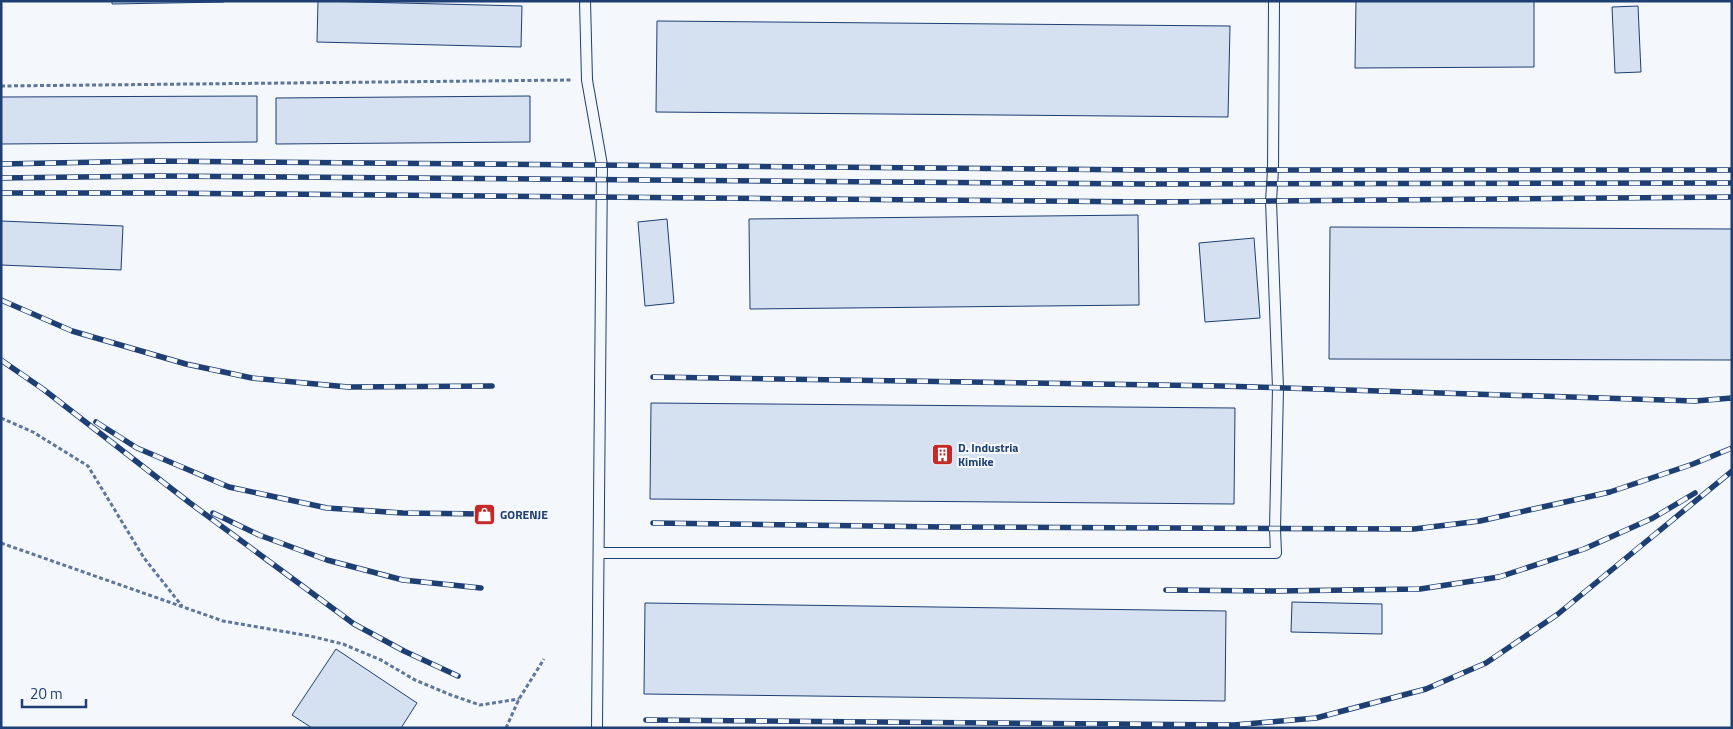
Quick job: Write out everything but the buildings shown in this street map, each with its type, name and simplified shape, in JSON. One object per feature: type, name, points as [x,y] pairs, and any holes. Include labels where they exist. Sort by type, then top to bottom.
[{"type":"lane","points":[[585,1],[587,80],[602,164],[597,728]]},
{"type":"lane","points":[[600,553],[1276,552],[1278,388],[1271,201],[1273,170],[1274,1]]},
{"type":"path","points":[[1,86],[587,80]]},
{"type":"path","points":[[1,418],[33,432],[88,466],[144,558],[182,607]]},
{"type":"path","points":[[1,543],[223,621],[310,636],[343,644],[381,660],[415,680],[480,705],[519,699]]},
{"type":"path","points":[[506,728],[519,699],[544,659]]},
{"type":"railway","points":[[1,164],[154,161],[1147,170],[1732,170]]},
{"type":"railway","points":[[1,178],[157,176],[1148,184],[1732,183]]},
{"type":"railway","points":[[1,193],[1153,202],[1732,197]]},
{"type":"railway","points":[[1,300],[72,331],[186,364],[252,378],[348,387],[492,386]]},
{"type":"railway","points":[[1,360],[43,389],[190,503],[354,624],[404,651],[458,676]]},
{"type":"railway","points":[[653,377],[1221,386],[1695,401],[1732,398]]},
{"type":"railway","points":[[96,422],[137,448],[229,487],[327,508],[403,513],[484,514]]},
{"type":"railway","points":[[653,523],[945,527],[1414,529],[1480,521],[1610,492],[1693,464],[1732,448]]},
{"type":"railway","points":[[646,720],[1234,725],[1316,718],[1426,689],[1486,663],[1558,614],[1732,471]]},
{"type":"railway","points":[[1166,590],[1420,589],[1499,577],[1584,549],[1653,518],[1695,493]]},
{"type":"railway","points":[[213,513],[259,535],[327,560],[403,580],[481,588]]},
{"type":"place","name":"D. Industria Kimike","points":[[942,454]]},
{"type":"place","name":"GORENJE","points":[[484,514]]}]
